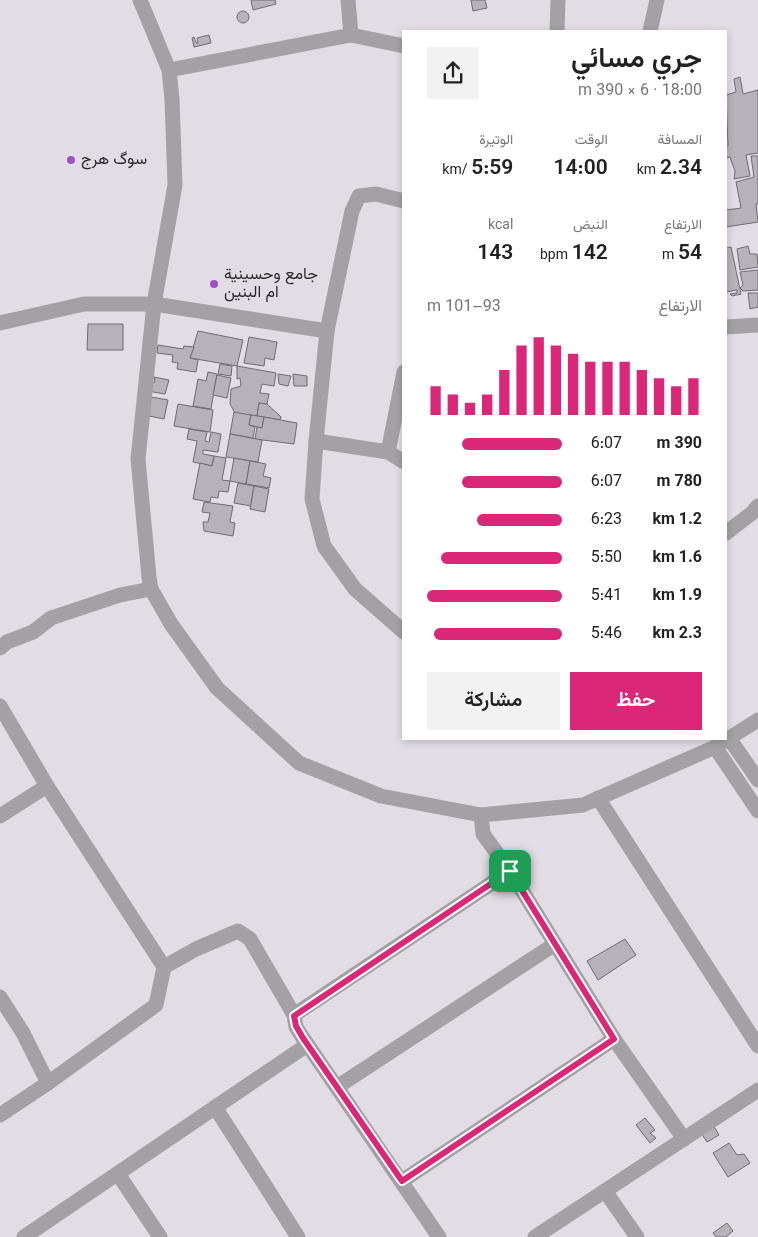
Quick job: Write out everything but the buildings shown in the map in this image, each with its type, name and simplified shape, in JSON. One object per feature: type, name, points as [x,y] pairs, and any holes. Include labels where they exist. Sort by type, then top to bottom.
[{"type":"street","points":[[140,0],[169,70],[175,185],[154,304],[138,459],[151,589],[171,624],[217,688],[299,763],[381,796],[481,815],[583,805],[726,740]]},
{"type":"street","points":[[348,0],[351,35]]},
{"type":"street","points":[[557,30],[558,0]]},
{"type":"street","points":[[650,30],[658,0]]},
{"type":"street","points":[[169,70],[351,35],[402,46]]},
{"type":"street","points":[[402,200],[376,194],[359,196],[352,210],[327,331],[312,499],[324,546],[355,589],[402,630]]},
{"type":"street","points":[[0,323],[84,304],[154,304],[327,331]]},
{"type":"street","points":[[727,327],[758,325]]},
{"type":"street","points":[[388,452],[402,382]]},
{"type":"street","points":[[316,441],[388,452],[402,461]]},
{"type":"street","points":[[727,532],[758,506]]},
{"type":"street","points":[[0,648],[7,642],[33,632],[52,618],[120,595],[151,589]]},
{"type":"street","points":[[0,706],[47,786],[164,967],[156,1005],[48,1083],[0,1115]]},
{"type":"street","points":[[727,740],[758,720]]},
{"type":"street","points":[[730,738],[758,780]]},
{"type":"street","points":[[714,747],[758,811]]},
{"type":"street","points":[[0,816],[47,786]]},
{"type":"street","points":[[598,798],[758,1046]]},
{"type":"street","points":[[481,815],[483,834],[510,871],[614,1039],[684,1139]]},
{"type":"street","points":[[294,1016],[510,871]]},
{"type":"street","points":[[164,967],[196,949],[238,931],[250,939],[294,1016],[296,1026],[308,1045],[439,1237]]},
{"type":"street","points":[[337,1087],[555,944]]},
{"type":"street","points":[[0,997],[23,1033],[48,1083]]},
{"type":"street","points":[[402,1181],[614,1039]]},
{"type":"street","points":[[24,1237],[308,1045]]},
{"type":"street","points":[[536,1237],[758,1090]]},
{"type":"street","points":[[215,1108],[298,1237]]},
{"type":"street","points":[[118,1174],[160,1237]]},
{"type":"street","points":[[605,1191],[637,1237]]},
{"type":"place","name":"سوگ هرج","points":[[71,160]]},
{"type":"place","name":"جامع وحسينية ام البنين","points":[[214,284]]},
{"type":"route","points":[[510,871],[614,1039],[402,1181],[303,1038],[296,1026],[294,1016],[510,871]]}]
